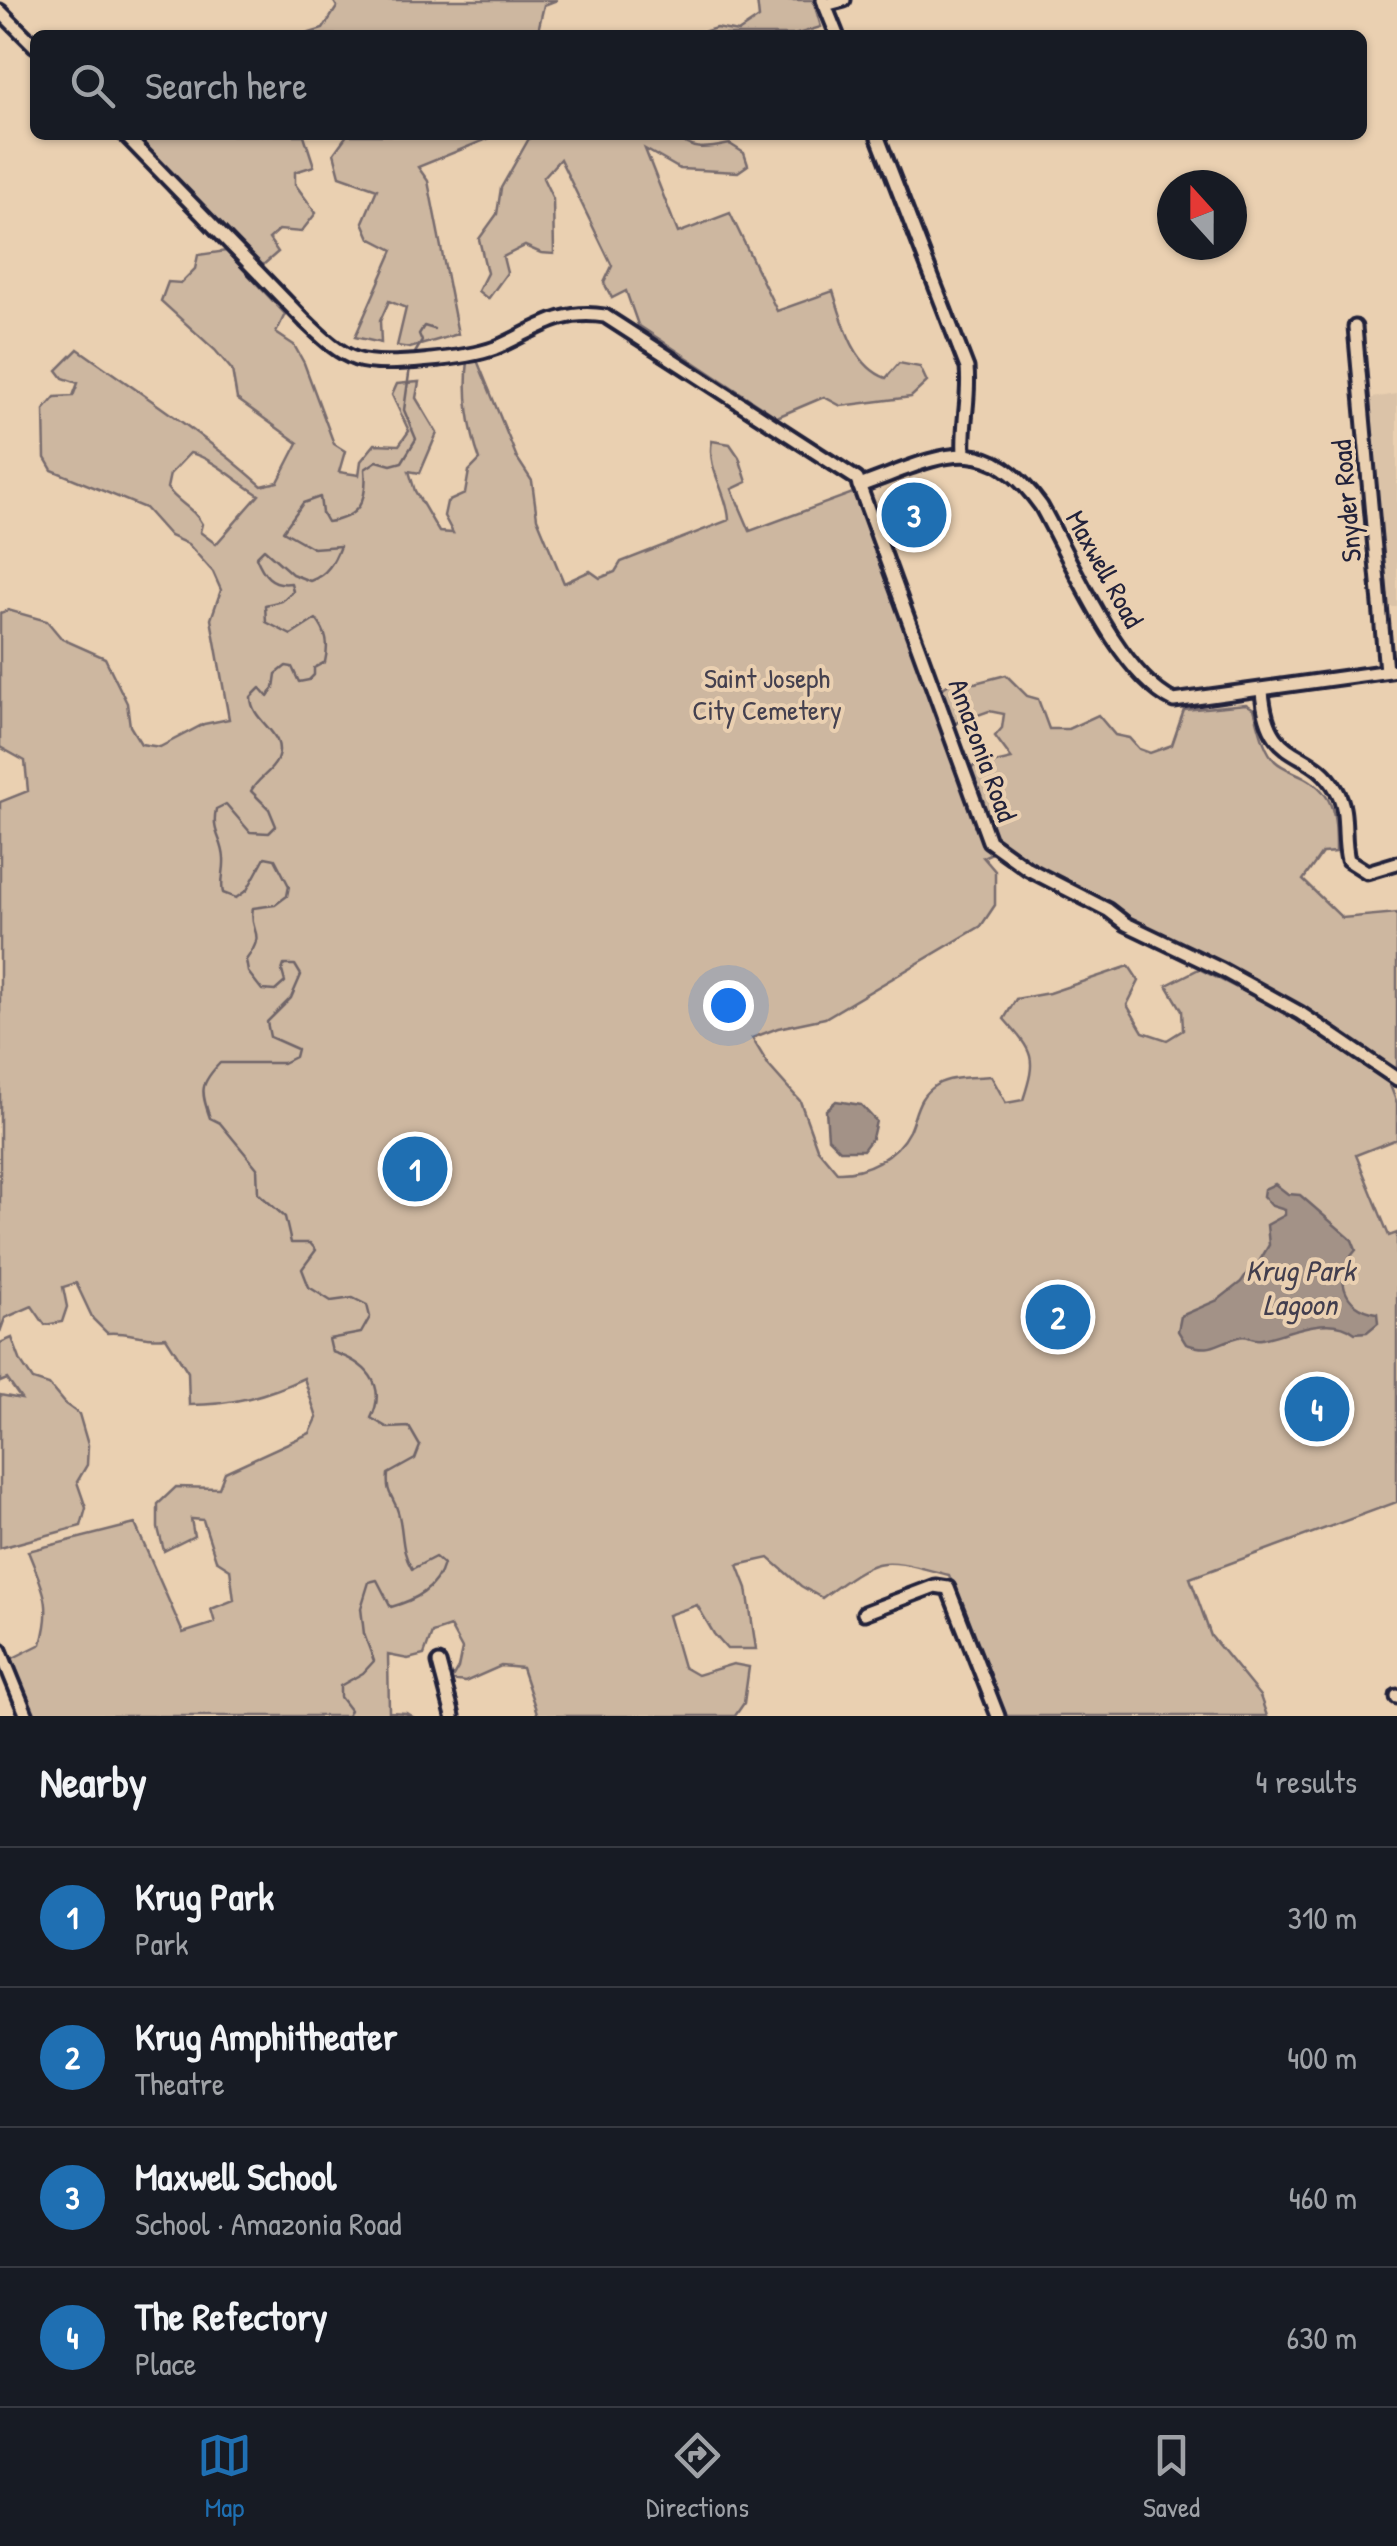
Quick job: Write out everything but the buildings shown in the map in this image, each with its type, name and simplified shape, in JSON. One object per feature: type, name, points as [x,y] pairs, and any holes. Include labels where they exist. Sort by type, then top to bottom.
[{"type":"street","points":[[835,30],[824,3],[844,0]]},
{"type":"street","points":[[0,11],[30,41]]},
{"type":"street","points":[[130,140],[306,322],[354,359],[468,356],[491,350],[545,322],[573,313],[605,316],[787,432],[857,480],[859,486],[964,453],[962,427],[968,398],[967,368],[879,140]]},
{"type":"street","name":"Snyder Road","points":[[1355,327],[1392,671]]},
{"type":"street","name":"Maxwell Road","points":[[964,453],[1001,465],[1028,488],[1042,506],[1106,625],[1152,688],[1168,698],[1182,702],[1392,671]]},
{"type":"street","name":"Amazonia Road","points":[[859,486],[990,842],[1126,924],[1300,1013],[1397,1080]]},
{"type":"street","points":[[1262,691],[1272,736],[1326,776],[1339,795],[1348,860],[1367,872],[1397,863]]},
{"type":"street","points":[[864,1613],[921,1590],[943,1585],[948,1588],[998,1716]]},
{"type":"street","points":[[0,1650],[26,1716]]},
{"type":"street","points":[[439,1663],[453,1716]]},
{"type":"shaded area","points":[[1397,394],[1397,607],[1387,607],[1366,399]]},
{"type":"green space","points":[[333,0],[557,0],[544,5],[538,30],[320,30],[337,7]]},
{"type":"green space","points":[[757,0],[813,0],[821,27],[741,30],[759,18]]},
{"type":"green space","points":[[135,140],[306,140],[314,166],[295,172],[295,184],[316,213],[301,232],[279,230],[269,239],[278,252],[263,265]]},
{"type":"green space","points":[[343,140],[485,140],[418,167],[428,181],[458,334],[410,348],[397,346],[406,308],[389,301],[380,321],[381,343],[355,337],[393,250],[370,238],[363,222],[377,189],[340,176],[334,153]]},
{"type":"green space","points":[[528,140],[681,140],[694,147],[708,148],[730,144],[744,153],[748,165],[738,172],[680,169],[645,149],[678,233],[730,213],[777,311],[833,291],[851,342],[865,364],[886,378],[899,363],[920,367],[927,382],[911,397],[841,406],[824,397],[777,417],[638,325],[626,291],[612,298],[604,283],[612,266],[560,159],[543,178],[553,199],[554,254],[525,246],[503,257],[507,273],[488,299],[478,291],[487,273],[479,239],[497,214],[501,188]]},
{"type":"green space","name":"Saint Joseph City Cemetery","points":[[226,251],[285,314],[276,333],[294,345],[334,444],[345,451],[339,472],[359,475],[361,461],[375,444],[399,445],[409,431],[392,395],[397,384],[419,382],[416,398],[437,433],[420,473],[409,471],[415,491],[439,532],[453,533],[444,516],[447,502],[465,494],[469,471],[480,460],[470,424],[467,386],[468,361],[477,360],[517,458],[532,481],[537,518],[564,583],[590,571],[600,578],[615,572],[621,562],[729,520],[712,461],[712,441],[730,444],[739,457],[747,482],[732,489],[750,531],[858,491],[986,844],[994,852],[983,857],[995,871],[995,905],[981,926],[825,1018],[752,1038],[769,1066],[800,1101],[817,1148],[837,1172],[858,1170],[888,1156],[909,1131],[925,1094],[942,1082],[991,1076],[1006,1103],[1023,1100],[1030,1056],[1004,1019],[1016,999],[1049,993],[1129,966],[1139,981],[1127,1005],[1143,1032],[1167,1040],[1183,1030],[1182,1010],[1167,985],[1199,969],[1291,1015],[1388,1080],[1397,1103],[1397,1139],[1356,1155],[1389,1236],[1397,1233],[1397,1502],[1190,1578],[1211,1636],[1260,1696],[1267,1716],[1003,1716],[949,1575],[881,1563],[857,1573],[822,1598],[801,1586],[769,1558],[738,1565],[747,1588],[756,1649],[727,1649],[697,1605],[668,1615],[683,1667],[697,1675],[733,1664],[749,1667],[744,1703],[735,1716],[538,1716],[522,1668],[501,1666],[465,1682],[451,1680],[462,1649],[450,1627],[432,1633],[424,1655],[408,1659],[388,1655],[389,1712],[411,1716],[29,1716],[9,1660],[41,1644],[45,1630],[45,1596],[28,1551],[135,1524],[183,1633],[215,1623],[211,1609],[234,1600],[230,1569],[216,1560],[203,1520],[191,1519],[194,1536],[164,1551],[158,1528],[158,1504],[176,1487],[219,1488],[225,1472],[310,1433],[317,1418],[304,1378],[248,1398],[189,1405],[188,1372],[166,1337],[107,1333],[93,1319],[76,1283],[63,1287],[67,1307],[62,1322],[45,1325],[32,1306],[5,1318],[0,1332],[0,802],[28,791],[25,761],[0,747],[0,613],[8,610],[47,621],[62,639],[105,658],[127,703],[130,726],[141,744],[160,747],[204,724],[229,719],[211,619],[221,590],[213,572],[188,544],[170,536],[145,508],[52,470],[45,458],[44,410],[55,397],[73,396],[78,383],[63,378],[57,370],[78,349],[195,432],[262,486],[278,482],[298,443],[237,399],[232,370],[161,301],[168,282],[181,283],[195,269],[198,255]],"holes":[[[190,453],[259,495],[216,544],[200,532],[202,524],[198,518],[167,488],[170,474]]]},
{"type":"green space","points":[[1006,675],[1027,696],[1038,699],[1049,729],[1068,729],[1098,715],[1115,735],[1129,738],[1139,749],[1150,753],[1172,745],[1184,710],[1246,704],[1254,709],[1271,756],[1281,766],[1315,784],[1332,809],[1336,852],[1322,853],[1303,880],[1342,918],[1397,913],[1397,1077],[1298,1010],[1036,871],[994,841],[966,774],[983,757],[995,763],[1012,759],[995,736],[1002,728],[1004,714],[989,711],[953,724],[938,691],[954,681],[975,683]]},
{"type":"green space","points":[[12,1338],[33,1380],[49,1385],[79,1414],[88,1445],[87,1465],[77,1482],[86,1508],[81,1526],[0,1548],[0,1395],[21,1399],[7,1379],[0,1382],[0,1343]]},
{"type":"water","points":[[836,1101],[861,1105],[876,1121],[872,1138],[863,1150],[840,1150],[828,1138],[826,1110]]},
{"type":"water","name":"Krug Park Lagoon","points":[[1275,1184],[1288,1194],[1300,1195],[1352,1240],[1356,1250],[1345,1270],[1345,1289],[1356,1305],[1377,1313],[1378,1323],[1367,1332],[1322,1325],[1262,1339],[1242,1336],[1208,1347],[1186,1344],[1178,1331],[1181,1316],[1218,1300],[1241,1282],[1269,1245],[1267,1225],[1285,1215],[1285,1210],[1272,1206],[1263,1196],[1264,1189]]},
{"type":"waterway","points":[[415,353],[424,326],[434,329]]},
{"type":"waterway","points":[[347,1716],[350,1710],[340,1697],[340,1686],[363,1673],[374,1661],[364,1634],[361,1608],[369,1582],[377,1580],[391,1607],[423,1593],[435,1581],[443,1564],[435,1557],[412,1569],[388,1487],[388,1474],[415,1459],[420,1446],[409,1427],[388,1428],[371,1418],[377,1395],[370,1376],[354,1362],[332,1352],[329,1339],[361,1333],[370,1317],[367,1305],[353,1298],[331,1301],[309,1287],[302,1269],[316,1250],[310,1243],[291,1243],[285,1217],[258,1193],[257,1168],[220,1123],[210,1118],[204,1088],[220,1063],[283,1063],[295,1057],[297,1049],[270,1037],[267,1022],[291,998],[301,975],[295,965],[284,965],[285,982],[275,991],[262,990],[248,972],[246,960],[257,937],[253,908],[275,905],[287,896],[289,886],[275,859],[265,857],[247,890],[236,898],[223,893],[224,859],[215,817],[216,809],[226,804],[250,832],[269,833],[276,826],[269,809],[251,791],[277,760],[278,742],[257,714],[251,697],[260,688],[268,697],[276,674],[286,666],[292,667],[299,682],[309,680],[326,656],[325,634],[316,619],[291,635],[266,622],[265,605],[282,601],[293,591],[291,583],[269,578],[256,557],[264,549],[292,574],[310,581],[329,567],[340,546],[313,548],[283,531],[303,503],[320,497],[327,522],[347,517],[363,499],[365,469],[377,461],[391,465],[402,462],[416,439],[404,410],[410,367]]},
{"type":"place","name":"Maxwell School","points":[[914,515]]},
{"type":"place","name":"Krug Park","points":[[415,1169]]},
{"type":"place","name":"Krug Amphitheater","points":[[1058,1317]]},
{"type":"place","name":"The Refectory","points":[[1317,1409]]}]
